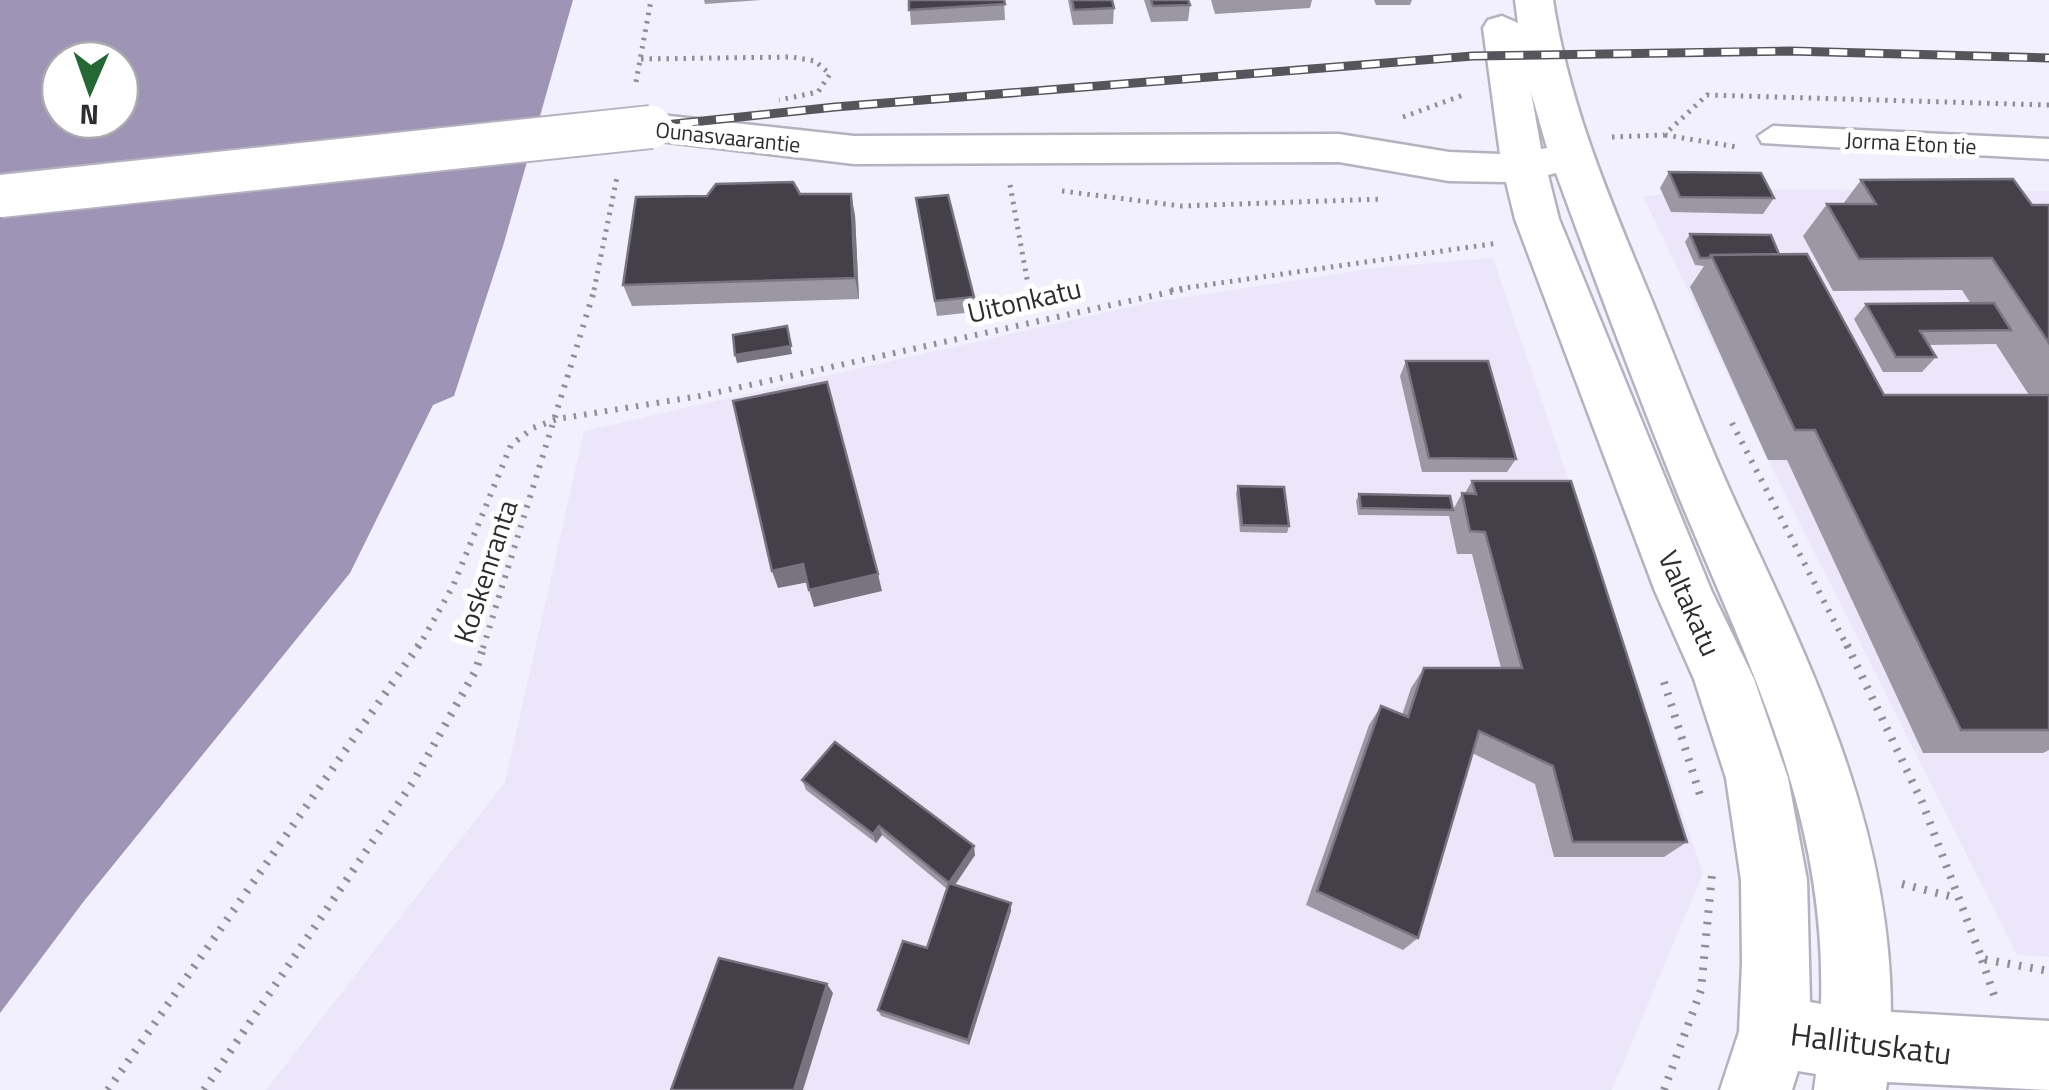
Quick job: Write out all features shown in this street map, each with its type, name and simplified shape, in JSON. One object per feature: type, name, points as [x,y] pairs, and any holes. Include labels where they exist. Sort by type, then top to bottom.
[{"type":"street","points":[[1498,0],[1552,149],[1794,692],[1819,765],[1850,923],[1845,1075]]},
{"type":"street","points":[[1534,0],[1552,149]]},
{"type":"street","name":"Ounasvaarantie","points":[[0,196],[642,110],[854,150],[1340,148],[1414,162],[1552,149]]},
{"type":"street","name":"Jorma Eton tie","points":[[1760,142],[2049,149]]},
{"type":"street","name":"Valtakatu","points":[[1552,149],[1537,219],[1660,536],[1724,679],[1757,778],[1774,880],[1765,1061]]},
{"type":"street","name":"Hallituskatu","points":[[1765,1061],[1845,1075],[2049,1058]]},
{"type":"path","points":[[642,110],[641,59],[651,0]]},
{"type":"path","points":[[641,59],[792,58],[814,61],[830,74],[829,84],[821,92],[770,101]]},
{"type":"path","points":[[1664,135],[1706,95],[2049,106]]},
{"type":"path","points":[[1552,149],[1664,135],[1760,142]]},
{"type":"path","name":"Koskenranta","points":[[204,1090],[413,782],[476,670],[596,284],[620,162]]},
{"type":"path","points":[[1009,178],[1034,317]]},
{"type":"path","name":"Uitonkatu","points":[[557,419],[700,396],[1144,294],[1504,242]]},
{"type":"path","points":[[108,1090],[408,665],[453,586],[511,445],[533,428],[557,419]]},
{"type":"path","points":[[1730,419],[1912,780],[1946,855],[1957,898],[1982,958],[2049,972]]},
{"type":"path","points":[[1663,680],[1704,808]]},
{"type":"path","points":[[1664,1090],[1702,990],[1713,862]]},
{"type":"shaded area","points":[[0,0],[573,0],[503,246],[454,396],[433,405],[350,573],[84,901],[0,1013]]},
{"type":"shaded area","points":[[1751,189],[2049,191],[2049,957],[2017,955],[1768,460],[1643,196]]},
{"type":"shaded area","points":[[1493,258],[1703,873],[1612,1090],[266,1090],[505,782],[584,431],[1147,303],[1383,267]]},
{"type":"building","points":[[909,0],[1004,0],[1005,4],[909,10]]},
{"type":"building","points":[[1072,0],[1112,0],[1114,8],[1074,10]]},
{"type":"building","points":[[1151,0],[1188,0],[1190,5],[1153,6]]},
{"type":"building","points":[[1669,172],[1761,173],[1774,198],[1680,197]]},
{"type":"building","points":[[2013,179],[2032,205],[2049,205],[2049,343],[1992,258],[1859,259],[1827,204],[1876,204],[1861,180]]},
{"type":"building","points":[[793,182],[800,194],[851,194],[855,278],[623,285],[636,197],[707,196],[716,184]]},
{"type":"building","points":[[948,195],[974,297],[935,301],[916,198]]},
{"type":"building","points":[[1690,234],[1771,235],[1779,254],[1700,258]]},
{"type":"building","points":[[1807,254],[1884,395],[2049,395],[2049,730],[1961,730],[1815,430],[1795,430],[1711,255]]},
{"type":"building","points":[[1994,303],[2011,330],[1920,331],[1936,357],[1896,357],[1866,304]]},
{"type":"building","points":[[787,326],[791,346],[735,355],[733,335]]},
{"type":"building","points":[[1406,361],[1488,361],[1516,459],[1429,458]]},
{"type":"building","points":[[827,382],[878,574],[809,590],[803,564],[772,571],[733,401]]},
{"type":"building","points":[[1472,481],[1571,481],[1687,842],[1573,842],[1553,766],[1479,731],[1418,938],[1317,891],[1381,706],[1408,717],[1424,668],[1522,668],[1485,532],[1470,531],[1462,493],[1476,494]]},
{"type":"building","points":[[1238,486],[1284,487],[1289,526],[1242,525]]},
{"type":"building","points":[[1359,494],[1450,496],[1453,510],[1361,508]]},
{"type":"building","points":[[835,742],[974,846],[949,883],[879,826],[873,834],[802,780]]},
{"type":"building","points":[[949,883],[1011,903],[968,1040],[878,1010],[903,941],[927,948]]},
{"type":"building","points":[[719,958],[827,984],[794,1090],[671,1090]]},
{"type":"railway","points":[[0,195],[835,107],[1473,56],[1790,51],[2049,58]]}]
